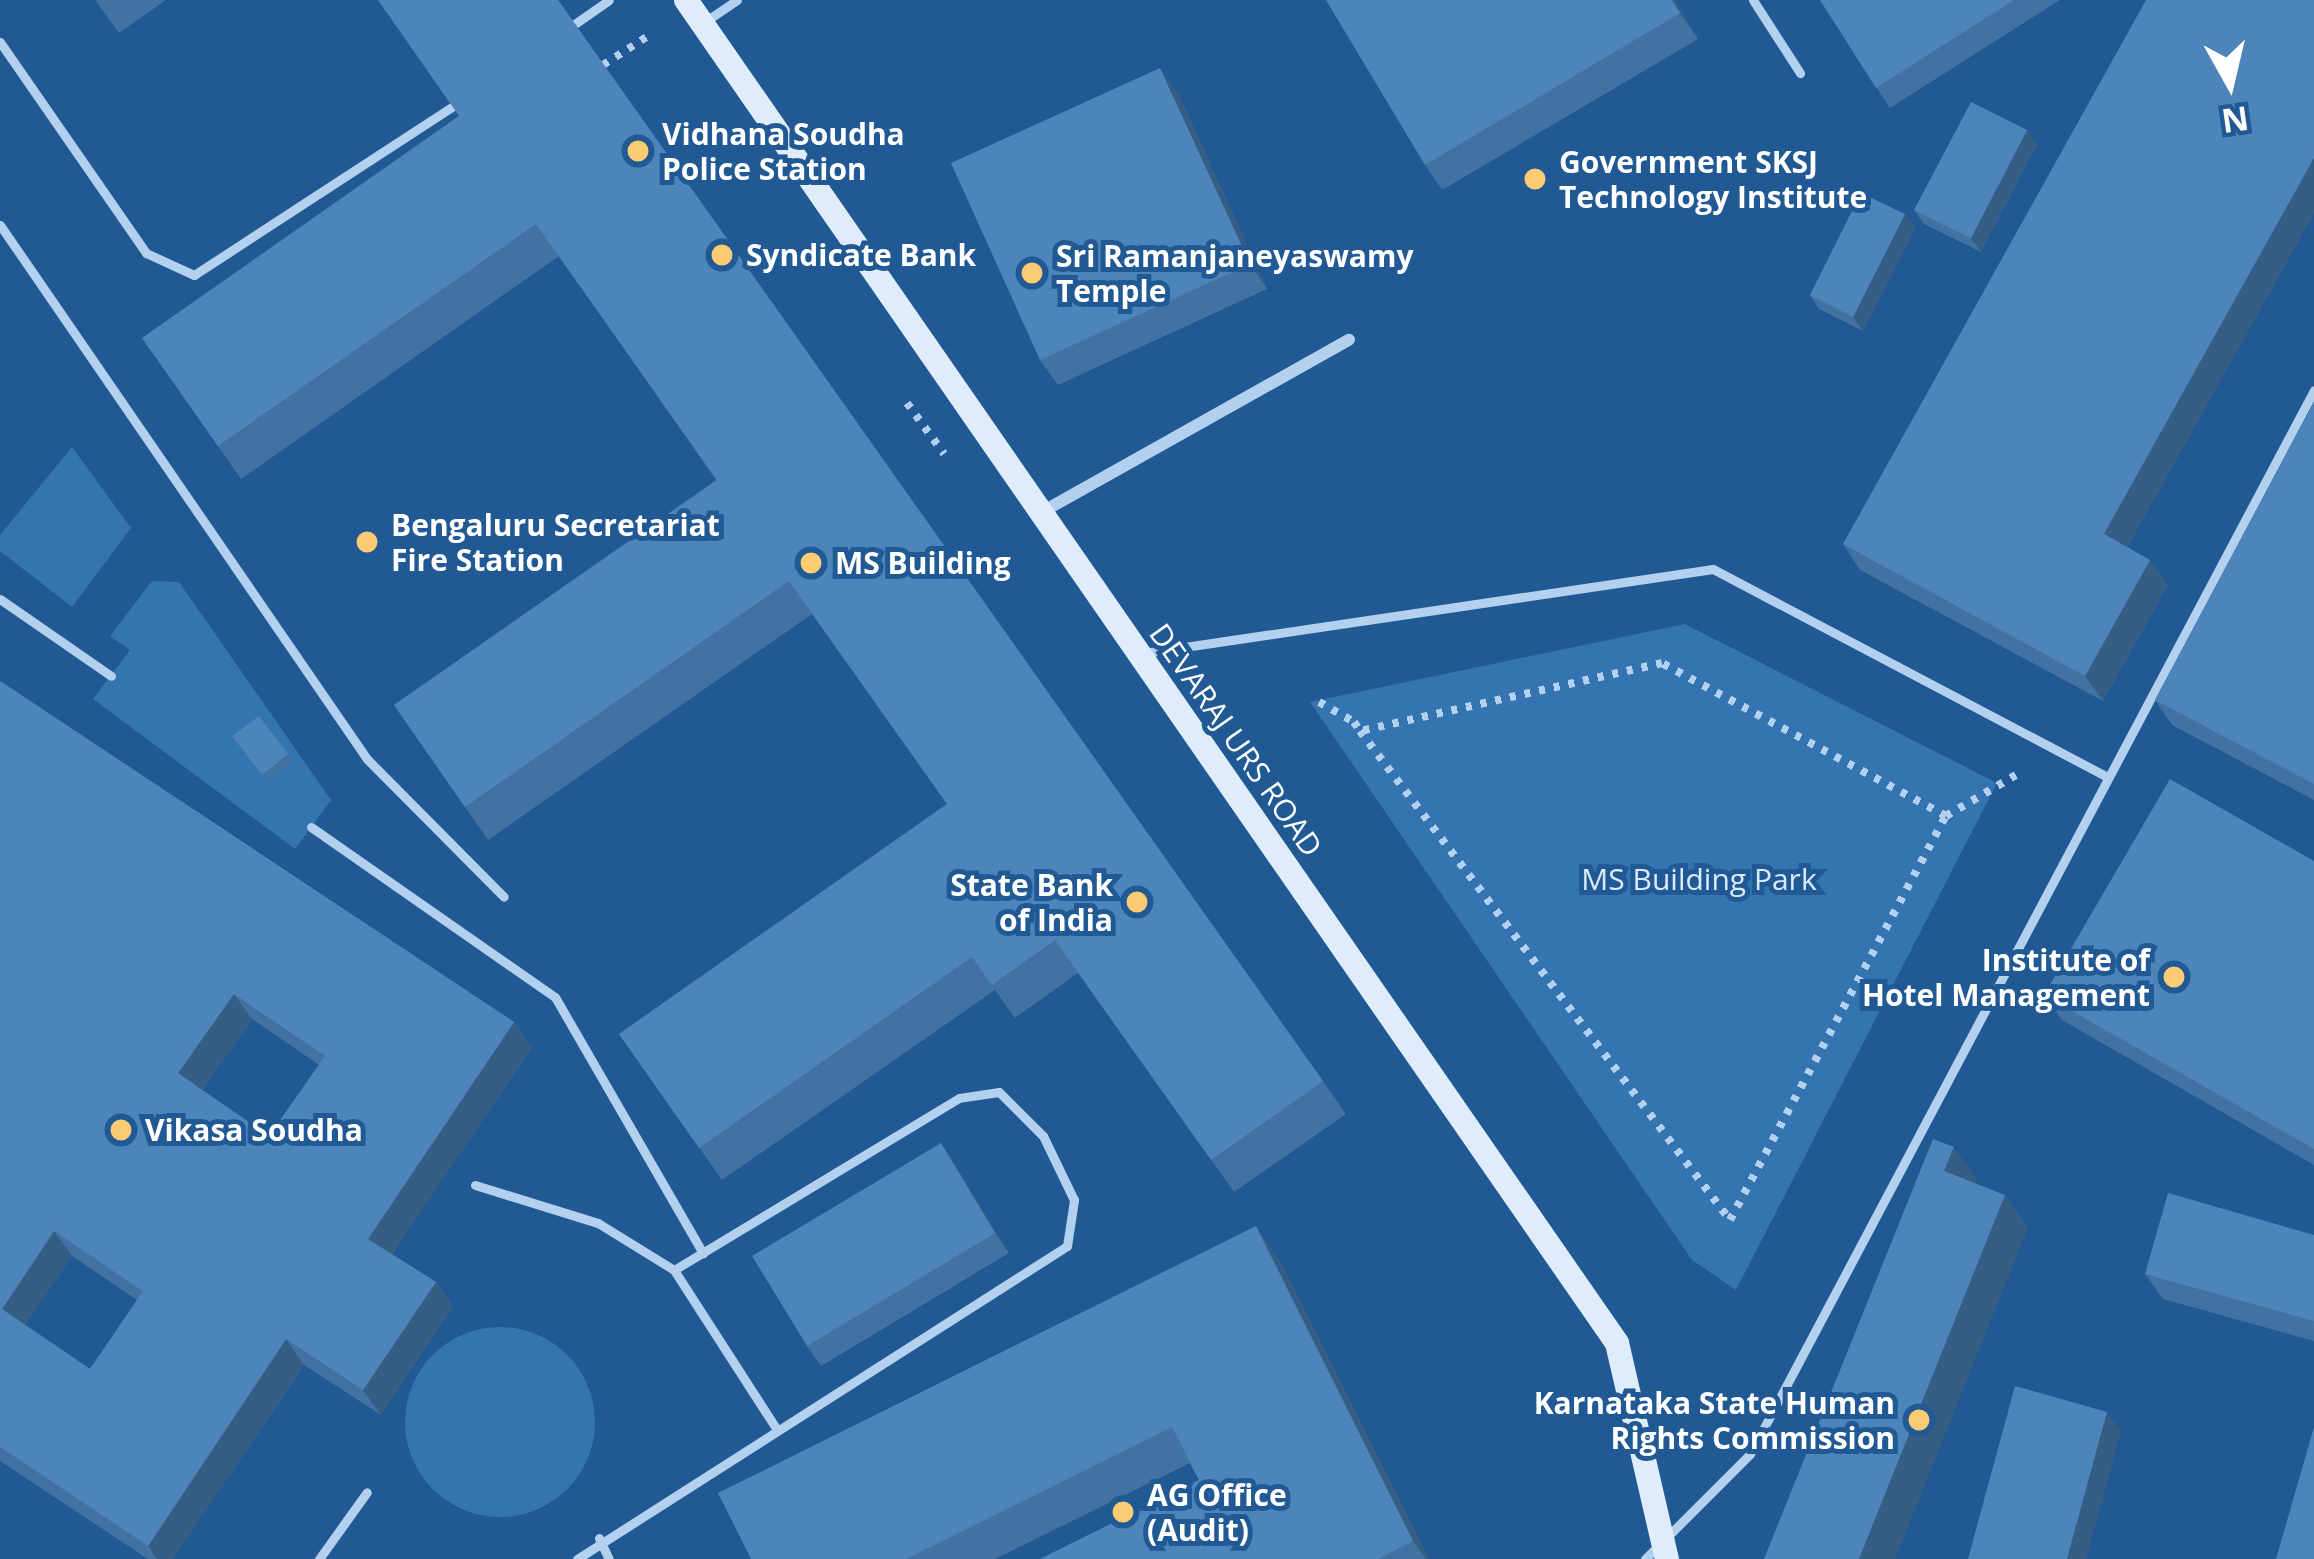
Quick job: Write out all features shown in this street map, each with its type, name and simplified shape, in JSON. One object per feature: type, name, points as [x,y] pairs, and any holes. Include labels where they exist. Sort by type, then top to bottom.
[{"type":"street","name":"DEVARAJ URS ROAD","points":[[686,0],[1617,1343],[1658,1556]]},
{"type":"street","points":[[1041,512],[1349,340]]},
{"type":"lane","points":[[560,34],[609,0]]},
{"type":"lane","points":[[703,23],[736,0]]},
{"type":"lane","points":[[1753,0],[1800,73]]},
{"type":"lane","points":[[0,42],[146,253],[194,275],[468,96]]},
{"type":"lane","points":[[0,224],[368,760],[503,897]]},
{"type":"lane","points":[[1658,1556],[1750,1454],[2314,390]]},
{"type":"lane","points":[[1139,654],[1713,568],[2107,778]]},
{"type":"lane","points":[[0,598],[111,676]]},
{"type":"lane","points":[[310,827],[555,997],[703,1252]]},
{"type":"lane","points":[[577,1559],[599,1538],[1067,1246],[1074,1200],[1043,1136],[999,1092],[959,1098],[674,1270]]},
{"type":"lane","points":[[475,1184],[598,1223],[674,1270],[775,1427]]},
{"type":"lane","points":[[319,1559],[367,1492]]},
{"type":"lane","points":[[599,1538],[609,1559]]},
{"type":"path","points":[[603,65],[648,36]]},
{"type":"path","points":[[907,403],[944,454]]},
{"type":"path","points":[[1360,731],[1662,663],[1946,816]]},
{"type":"path","points":[[1319,702],[1360,731],[1730,1220],[1946,816],[2016,775]]},
{"type":"green space","points":[[72,447],[131,528],[72,607],[0,551],[0,535]]},
{"type":"green space","points":[[152,581],[179,582],[331,800],[295,849],[93,699],[130,650],[110,636]]},
{"type":"green space","name":"MS Building Park","points":[[1685,624],[1997,783],[1736,1290],[1692,1260],[1310,702]]},
{"type":"green space","points":[[500,1327],[536,1335],[567,1355],[587,1386],[595,1422],[587,1458],[567,1489],[536,1509],[500,1517],[464,1509],[433,1489],[413,1458],[405,1422],[413,1386],[433,1355],[464,1335]]},
{"type":"building","name":"MS Building","points":[[378,0],[558,0],[1323,1081],[1211,1160],[1055,940],[992,985],[972,957],[699,1148],[619,1034],[947,804],[789,581],[465,807],[394,705],[717,480],[536,224],[218,446],[142,338],[459,116]]},
{"type":"building","points":[[1326,0],[1672,0],[1680,13],[1425,165]]},
{"type":"building","points":[[1820,0],[2014,0],[1876,88]]},
{"type":"building","points":[[2146,0],[2314,0],[2314,158],[2104,534],[2150,560],[2085,676],[1843,544]]},
{"type":"building","points":[[1160,68],[1250,264],[1040,360],[951,163]]},
{"type":"building","points":[[1971,102],[2027,130],[1971,238],[1914,210]]},
{"type":"building","points":[[1861,193],[1905,214],[1853,317],[1810,295]]},
{"type":"building","points":[[2314,402],[2314,784],[2155,700]]},
{"type":"building","name":"Vikasa Soudha","points":[[0,681],[514,1022],[368,1239],[436,1282],[363,1390],[286,1339],[148,1546],[0,1447]],"holes":[[[234,994],[325,1056],[269,1136],[178,1073]],[[54,1231],[143,1291],[90,1369],[2,1309]]]},
{"type":"building","points":[[259,716],[288,754],[262,775],[232,736]]},
{"type":"building","points":[[2170,779],[2314,861],[2314,1149],[2044,995]]},
{"type":"building","points":[[1933,1139],[1954,1147],[1944,1171],[2005,1195],[1859,1559],[1764,1559]]},
{"type":"building","points":[[941,1143],[995,1233],[807,1346],[752,1256]]},
{"type":"building","points":[[2168,1193],[2314,1235],[2314,1321],[2145,1274]]},
{"type":"building","points":[[1256,1226],[1413,1541],[1378,1559],[1040,1559],[1199,1480],[1172,1427],[906,1559],[751,1559],[718,1493]]},
{"type":"building","points":[[2015,1386],[2107,1412],[2067,1559],[1968,1559]]},
{"type":"building","points":[[2314,1427],[2314,1559],[2276,1559]]},
{"type":"place","name":"Vidhana Soudha Police Station","points":[[638,151]]},
{"type":"place","name":"Government SKSJ Technology Institute","points":[[1535,179]]},
{"type":"place","name":"Syndicate Bank","points":[[722,255]]},
{"type":"place","name":"Sri Ramanjaneyaswamy Temple","points":[[1032,273]]},
{"type":"place","name":"Bengaluru Secretariat Fire Station","points":[[367,542]]},
{"type":"place","name":"MS Building","points":[[811,563]]},
{"type":"place","name":"State Bank of India","points":[[1137,902]]},
{"type":"place","name":"Institute of Hotel Management","points":[[2174,977]]},
{"type":"place","name":"Vikasa Soudha","points":[[121,1130]]},
{"type":"place","name":"Karnataka State Human Rights Commission","points":[[1919,1420]]},
{"type":"place","name":"AG Office (Audit)","points":[[1123,1512]]}]
